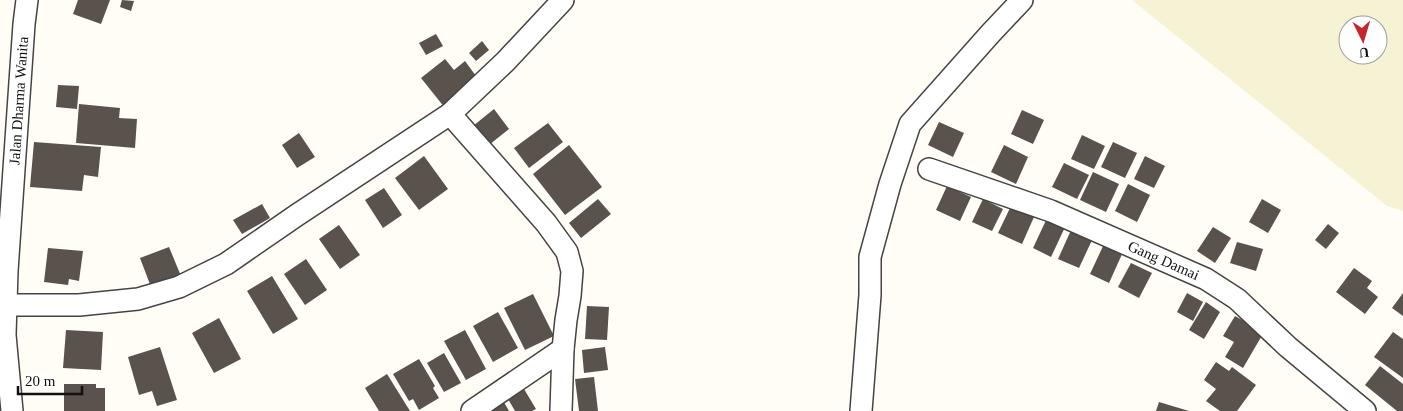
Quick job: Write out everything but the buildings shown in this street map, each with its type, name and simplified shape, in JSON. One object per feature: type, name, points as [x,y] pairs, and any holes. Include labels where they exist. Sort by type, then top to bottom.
[{"type":"street","name":"Jalan Dharma Wanita","points":[[12,411],[3,339],[27,0]]},
{"type":"street","points":[[6,305],[79,304],[138,299],[179,287],[226,264],[450,114],[505,62],[563,0]]},
{"type":"street","points":[[861,411],[870,295],[870,257],[890,184],[910,124],[1022,0]]},
{"type":"street","points":[[450,114],[546,223],[567,252],[572,270],[562,349],[561,411]]},
{"type":"street","name":"Gang Damai","points":[[929,169],[1051,211],[1206,279],[1237,299],[1288,347],[1365,411]]},
{"type":"street","points":[[472,411],[562,349]]},
{"type":"shaded area","points":[[1132,0],[1403,0],[1403,211],[1387,206]]}]
